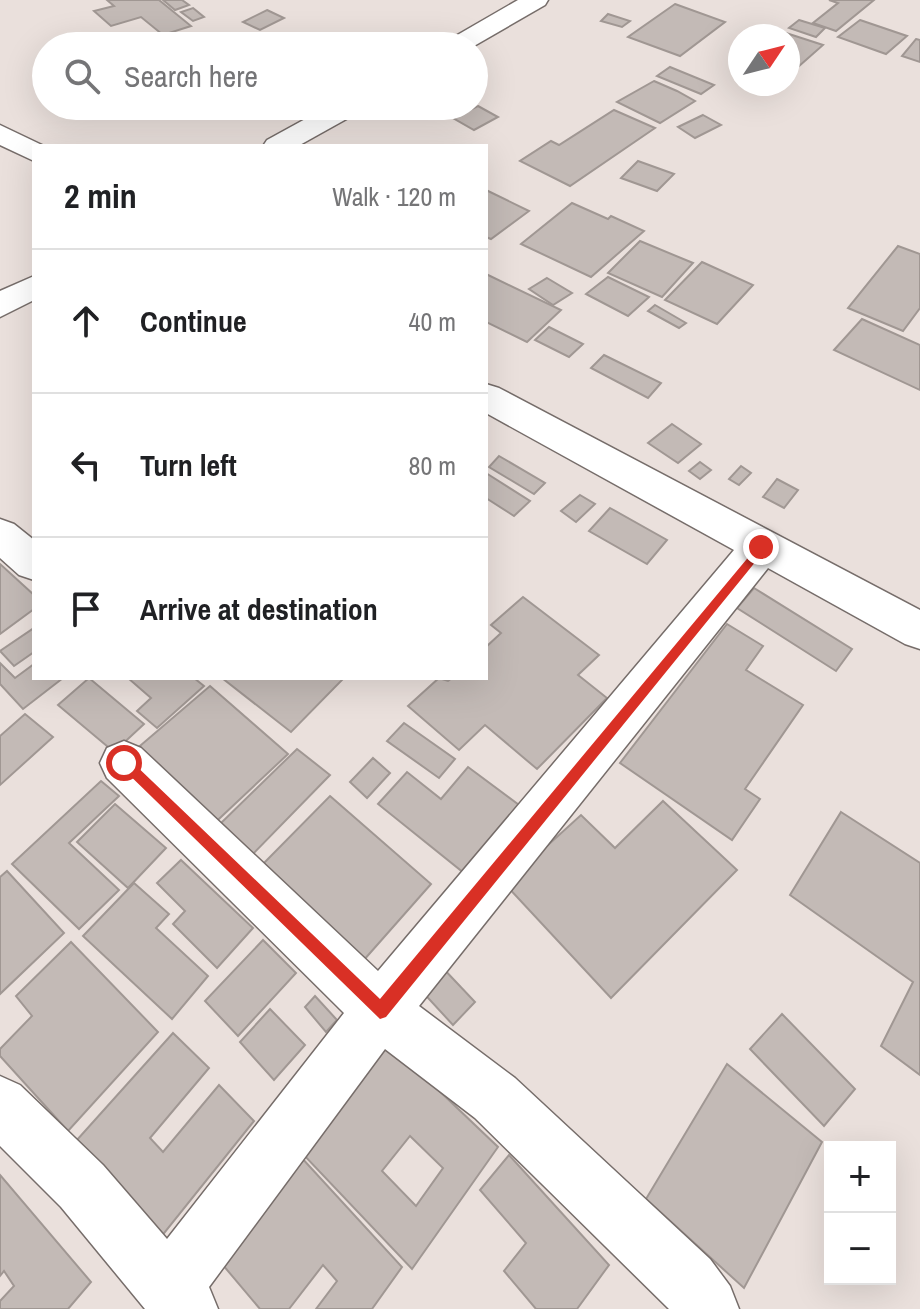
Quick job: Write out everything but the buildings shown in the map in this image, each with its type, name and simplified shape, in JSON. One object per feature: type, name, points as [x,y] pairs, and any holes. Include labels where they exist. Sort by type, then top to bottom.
[{"type":"street","points":[[480,32],[536,0]]},
{"type":"street","points":[[281,144],[324,120]]},
{"type":"street","points":[[0,133],[32,151]]},
{"type":"street","points":[[0,306],[32,287]]},
{"type":"street","points":[[488,398],[920,631]]},
{"type":"street","points":[[0,535],[32,561]]},
{"type":"street","points":[[0,1105],[82,1186],[177,1299],[380,1011],[761,547]]},
{"type":"street","points":[[124,763],[380,1011],[495,1098],[688,1281],[707,1309]]},
{"type":"route","points":[[124,763],[380,1011],[761,547]]}]
